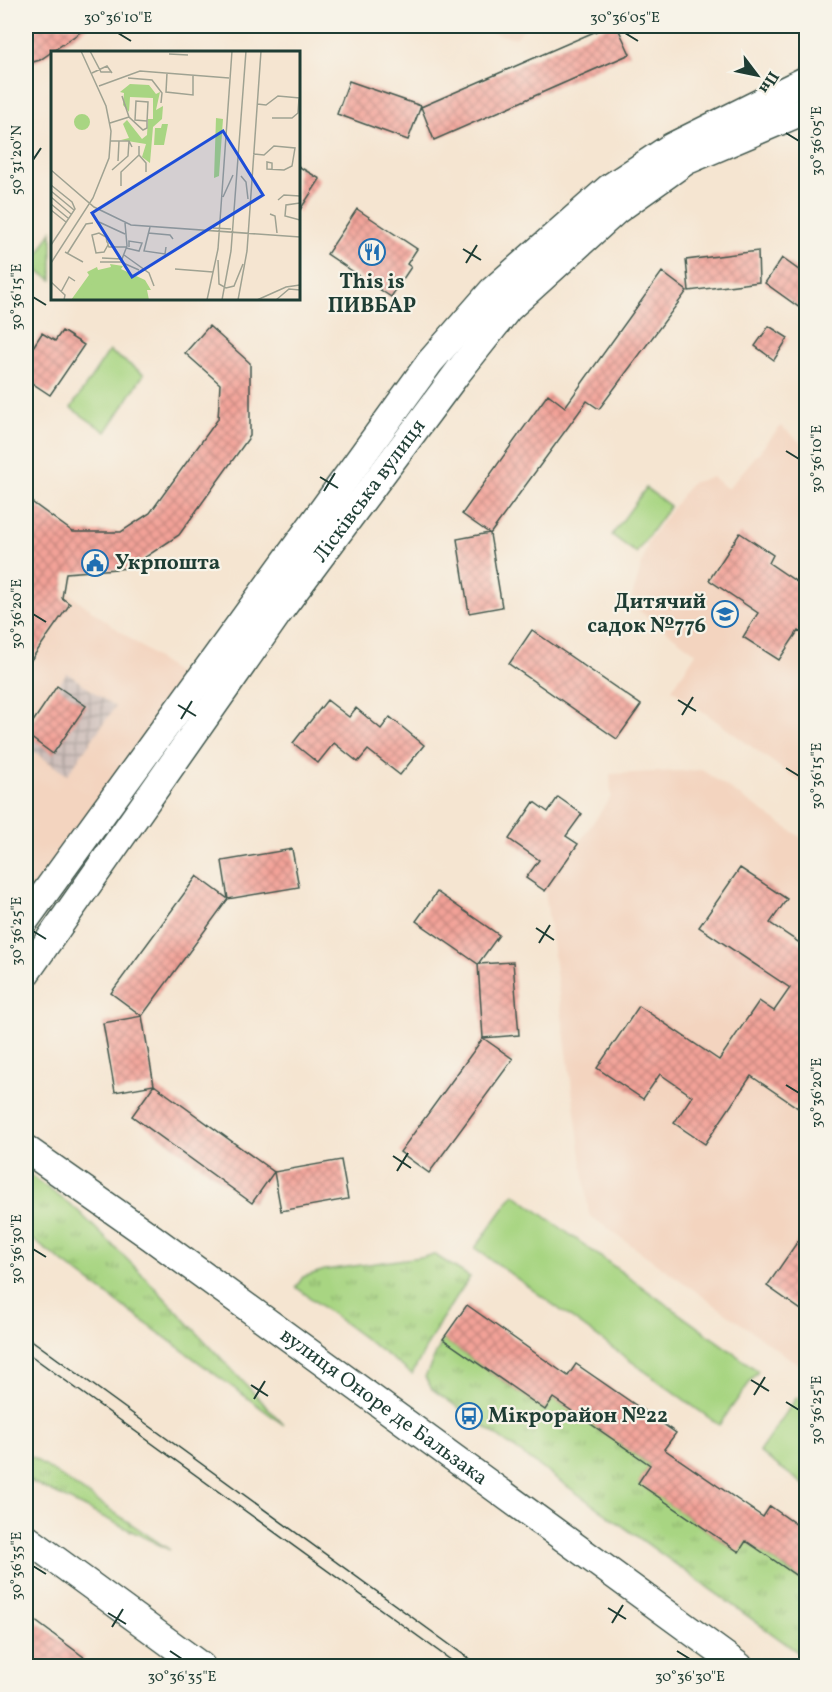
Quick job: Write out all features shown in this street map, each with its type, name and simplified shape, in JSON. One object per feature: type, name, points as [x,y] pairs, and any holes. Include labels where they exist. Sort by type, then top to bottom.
[{"type":"street","name":"Лісківська вулиця","points":[[26,919],[430,362],[492,291],[609,188],[672,147],[807,80]]},
{"type":"street","name":"Лісківська вулиця","points":[[26,973],[279,612],[458,372],[508,309],[616,210],[687,161],[807,110]]},
{"type":"street","name":"вулиця Оноре де Бальзака","points":[[26,1149],[160,1243],[739,1666]]},
{"type":"street","points":[[26,1538],[201,1666]]},
{"type":"shaded area","points":[[457,26],[526,26],[516,38]]},
{"type":"shaded area","name":"Дитячий садок №776","points":[[781,426],[806,447],[806,786],[672,689],[696,653],[630,604],[649,540],[691,483],[712,477],[728,489]]},
{"type":"shaded area","points":[[26,562],[188,681],[26,903]]},
{"type":"shaded area","points":[[67,673],[115,707],[67,775],[26,746],[26,732]]},
{"type":"shaded area","points":[[702,770],[806,841],[806,1370],[589,1215],[545,891],[611,797],[610,774]]},
{"type":"green space","points":[[51,233],[51,279],[31,267]]},
{"type":"green space","points":[[109,351],[144,374],[106,432],[71,408]]},
{"type":"green space","points":[[646,488],[670,506],[636,553],[612,535]]},
{"type":"green space","points":[[27,1173],[75,1208],[141,1273],[284,1425],[26,1235]]},
{"type":"green space","points":[[514,1194],[758,1371],[719,1425],[475,1248]]},
{"type":"green space","points":[[435,1255],[470,1277],[441,1320],[412,1374],[296,1287],[303,1277],[325,1270]]},
{"type":"green space","points":[[443,1339],[545,1410],[553,1398],[650,1465],[639,1483],[738,1552],[746,1541],[806,1583],[806,1658],[432,1389],[425,1377]]},
{"type":"green space","points":[[797,1397],[806,1404],[806,1486],[759,1452]]},
{"type":"green space","points":[[26,1453],[170,1550],[26,1479]]},
{"type":"building","points":[[26,26],[89,26],[40,60],[26,64]]},
{"type":"building","points":[[608,26],[617,26],[630,54],[434,140],[421,107]]},
{"type":"building","points":[[349,81],[421,106],[408,140],[337,114]]},
{"type":"building","points":[[300,167],[320,179],[300,210]]},
{"type":"building","name":"This is ПИВБАР","points":[[357,209],[417,249],[407,264],[411,267],[391,297],[327,254]]},
{"type":"building","points":[[758,251],[759,282],[689,291],[686,260]]},
{"type":"building","points":[[782,258],[807,276],[807,313],[765,283]]},
{"type":"building","points":[[662,272],[687,291],[599,409],[587,401],[490,534],[502,607],[469,613],[457,539],[489,533],[462,514],[548,394],[565,407]]},
{"type":"building","points":[[209,326],[250,363],[250,436],[179,535],[129,568],[66,573],[62,598],[70,604],[26,667],[26,498],[73,532],[121,532],[150,513],[218,419],[220,384],[185,353]]},
{"type":"building","points":[[769,326],[788,338],[774,360],[755,346]]},
{"type":"building","points":[[62,331],[84,345],[50,395],[26,379],[26,358],[42,333],[55,341]]},
{"type":"building","points":[[740,533],[773,555],[769,563],[807,589],[807,636],[798,631],[779,660],[743,637],[758,613],[709,580]]},
{"type":"building","points":[[532,630],[641,705],[617,739],[509,664]]},
{"type":"building","points":[[57,686],[86,706],[53,754],[26,732]]},
{"type":"building","points":[[327,700],[349,717],[356,708],[381,729],[390,717],[424,745],[400,775],[368,750],[358,762],[334,743],[318,763],[293,743]]},
{"type":"building","points":[[558,797],[582,814],[566,836],[578,844],[545,891],[526,878],[539,860],[509,839],[534,802],[548,812]]},
{"type":"building","points":[[292,849],[299,887],[228,899],[222,861]]},
{"type":"building","points":[[740,868],[787,899],[770,923],[807,948],[807,999],[800,1008],[807,1012],[807,1114],[751,1076],[705,1144],[674,1123],[692,1096],[660,1074],[643,1099],[597,1068],[639,1006],[719,1060],[759,1001],[774,1011],[790,988],[699,927]]},
{"type":"building","points":[[197,876],[228,899],[142,1016],[111,993]]},
{"type":"building","points":[[437,892],[499,935],[478,964],[416,921]]},
{"type":"building","points":[[513,962],[519,1035],[483,1038],[478,964]]},
{"type":"building","points":[[142,1016],[154,1085],[115,1092],[103,1023]]},
{"type":"building","points":[[483,1038],[513,1059],[429,1173],[400,1152]]},
{"type":"building","points":[[154,1085],[274,1172],[252,1203],[132,1116]]},
{"type":"building","points":[[341,1160],[348,1199],[281,1211],[274,1172]]},
{"type":"building","points":[[807,1228],[807,1314],[767,1286]]},
{"type":"building","points":[[467,1305],[568,1376],[576,1364],[676,1433],[664,1449],[763,1517],[770,1506],[807,1532],[807,1583],[746,1541],[739,1552],[638,1483],[650,1465],[553,1398],[545,1410],[443,1339]]},
{"type":"building","points":[[26,1614],[85,1658],[79,1666],[26,1666]]},
{"type":"tram line","points":[[26,1336],[479,1666]]},
{"type":"tram line","points":[[26,1352],[459,1666]]},
{"type":"place","name":"This is ПИВБАР","points":[[372,252]]},
{"type":"place","name":"Укрпошта","points":[[95,563]]},
{"type":"place","name":"Дитячий садок №776","points":[[725,614]]},
{"type":"place","name":"Мікрорайон №22","points":[[469,1416]]}]
